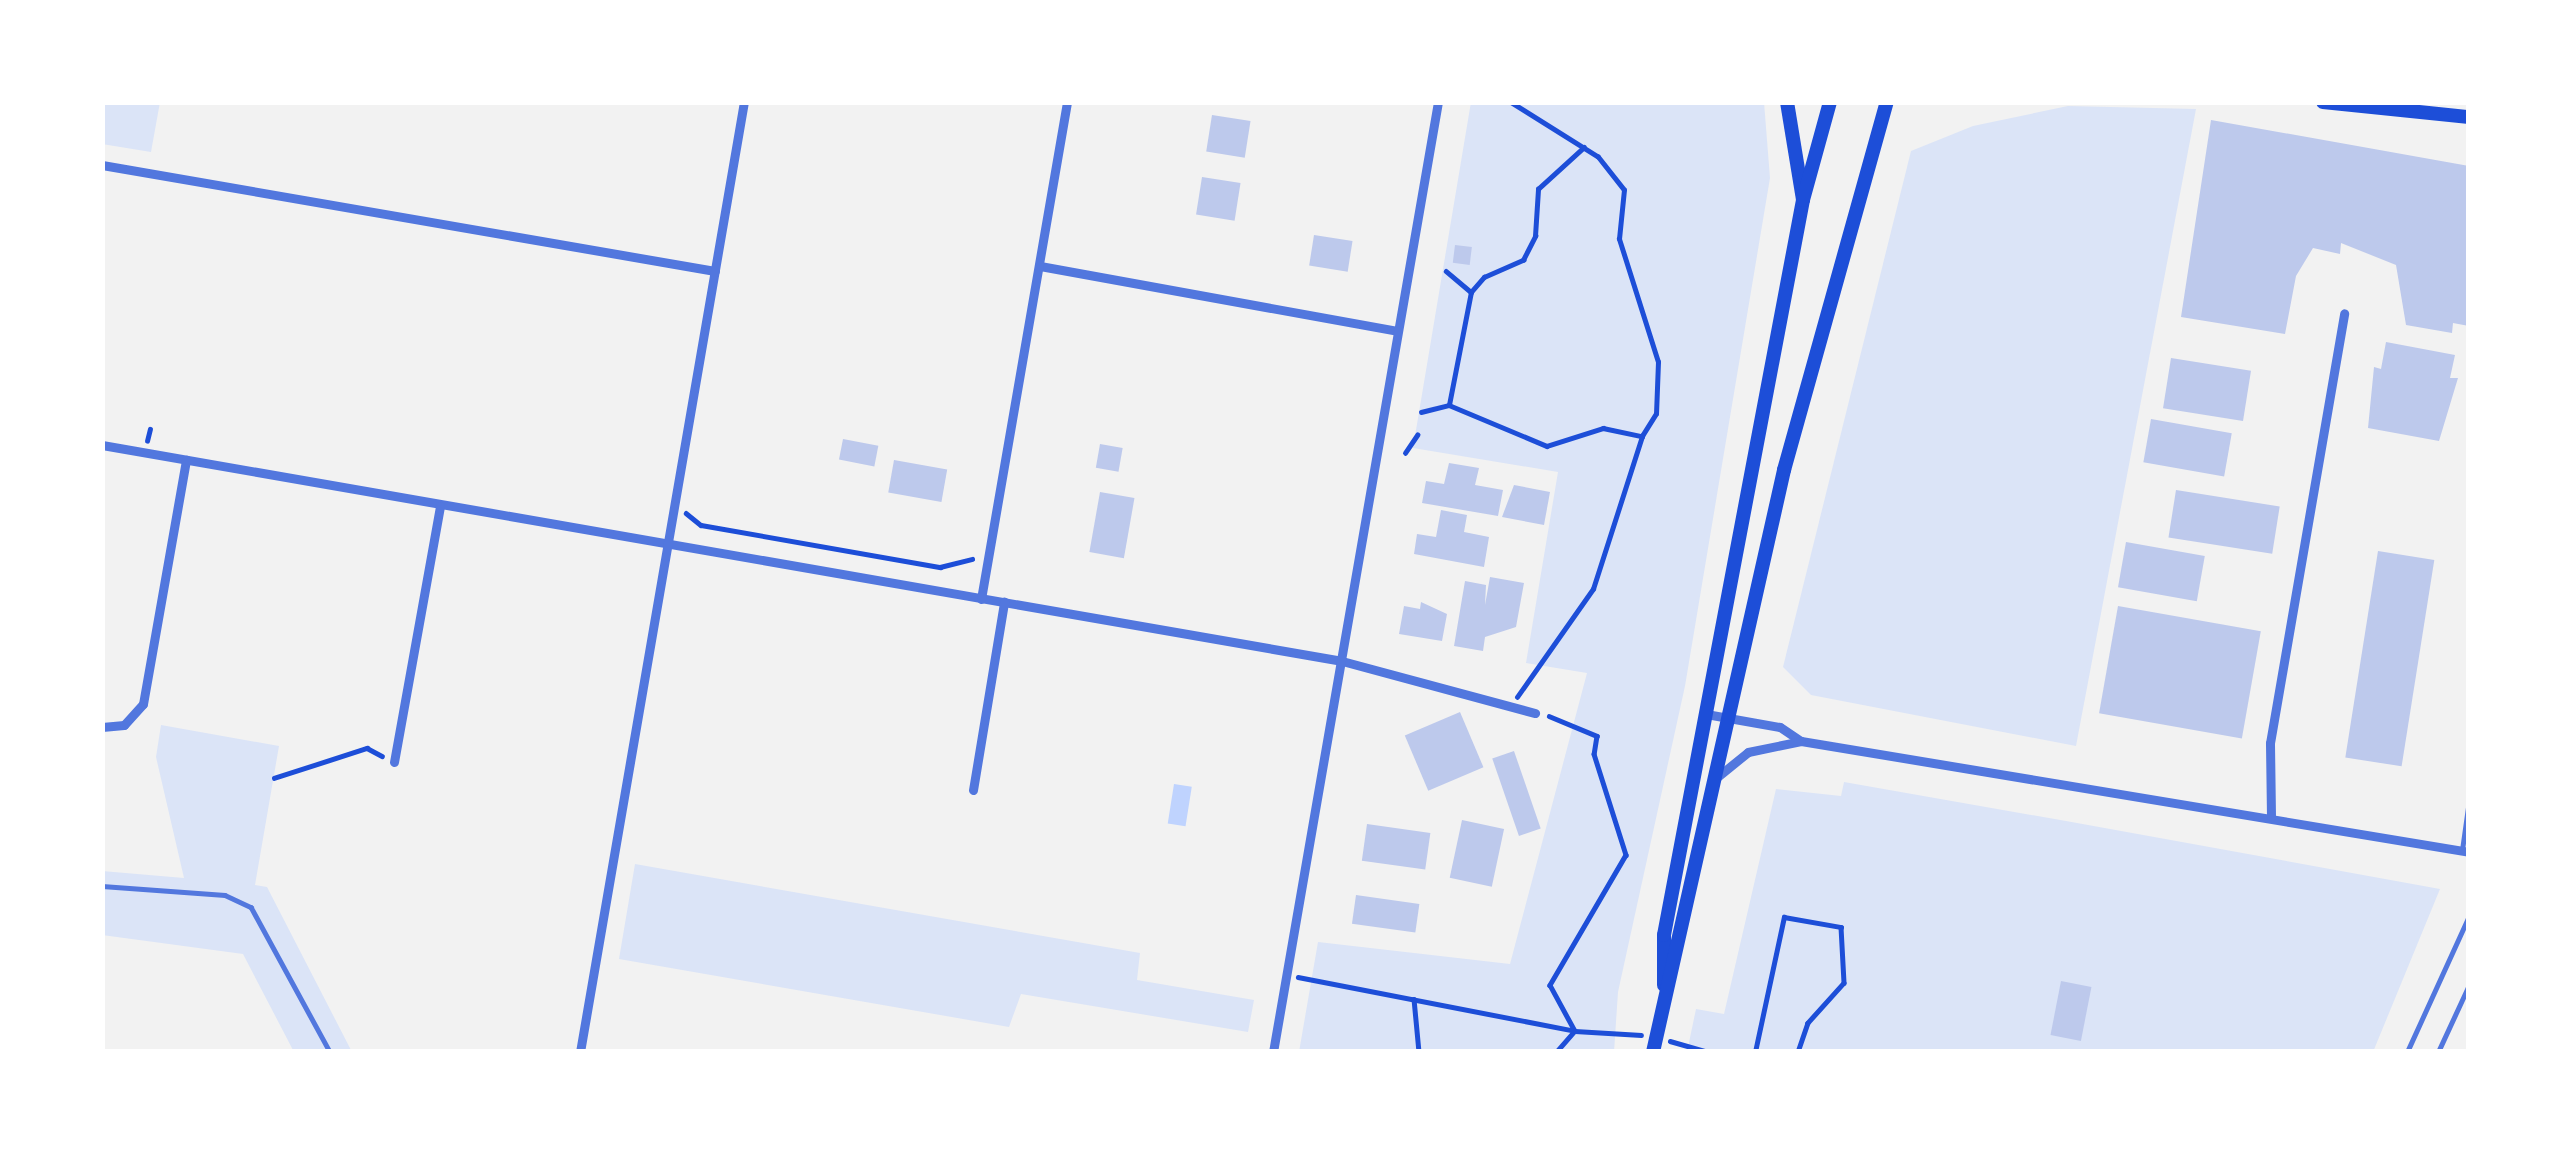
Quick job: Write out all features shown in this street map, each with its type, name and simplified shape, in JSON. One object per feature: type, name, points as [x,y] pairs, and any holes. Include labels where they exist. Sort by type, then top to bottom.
[{"type":"main road","points":[[1787,102],[1803,200]]},
{"type":"main road","points":[[1664,998],[1664,935],[1803,200],[1830,102]]},
{"type":"main road","points":[[1653,1052],[1664,998],[1684,939],[1784,470],[1886,106],[1899,102]]},
{"type":"main road","points":[[2323,102],[2469,118]]},
{"type":"street","points":[[580,1052],[744,102]]},
{"type":"street","points":[[981,598],[1067,102]]},
{"type":"street","points":[[1273,1052],[1438,102]]},
{"type":"street","points":[[102,165],[715,271]]},
{"type":"street","points":[[1040,266],[1397,331]]},
{"type":"street","points":[[2271,816],[2270,743],[2344,313]]},
{"type":"street","points":[[102,445],[1342,661],[1535,713]]},
{"type":"street","points":[[102,727],[124,725],[143,704],[186,460]]},
{"type":"street","points":[[394,762],[440,506]]},
{"type":"street","points":[[973,790],[1004,602]]},
{"type":"street","points":[[1706,714],[1780,727],[1801,741]]},
{"type":"street","points":[[1716,778],[1748,752],[1801,741],[2466,851]]},
{"type":"lane","points":[[2466,851],[2469,800]]},
{"type":"lane","points":[[102,886],[225,895],[251,907],[330,1052]]},
{"type":"lane","points":[[2407,1052],[2469,916]]},
{"type":"lane","points":[[2438,1052],[2469,985]]},
{"type":"path","points":[[1510,102],[1584,147],[1624,190],[1619,239],[1658,362],[1655,415],[1633,453],[1593,589],[1511,707]]},
{"type":"path","points":[[1451,406],[1471,292],[1531,250],[1532,202],[1547,180],[1584,147]]},
{"type":"path","points":[[1446,271],[1471,292]]},
{"type":"path","points":[[1421,412],[1451,406],[1547,446],[1603,428],[1642,436]]},
{"type":"path","points":[[1405,454],[1407,438],[1417,435]]},
{"type":"path","points":[[693,514],[701,526],[940,567],[961,556]]},
{"type":"path","points":[[1535,713],[1597,736],[1594,754],[1626,855],[1548,992],[1575,1031]]},
{"type":"path","points":[[274,778],[367,748],[394,762]]},
{"type":"path","points":[[1756,1052],[1784,917],[1841,927],[1844,983],[1808,1023],[1798,1052]]},
{"type":"path","points":[[1287,976],[1575,1031],[1622,1030]]},
{"type":"path","points":[[1414,999],[1419,1052]]},
{"type":"path","points":[[1557,1052],[1575,1031]]},
{"type":"path","points":[[1689,1045],[1708,1052]]},
{"type":"shaded area","points":[[102,102],[160,102],[151,152],[102,144]]},
{"type":"shaded area","points":[[1471,102],[1764,102],[1770,178],[1685,686],[1618,992],[1614,1052],[1299,1052],[1318,942],[1510,964],[1587,673],[1526,663],[1558,472],[1413,448]]},
{"type":"shaded area","points":[[2068,106],[2196,109],[2076,746],[1811,695],[1783,667],[1911,151],[1973,126]]},
{"type":"shaded area","points":[[161,725],[279,746],[255,885],[267,887],[352,1052],[294,1052],[243,954],[102,935],[102,871],[184,878],[156,757]]},
{"type":"shaded area","points":[[1844,782],[2440,889],[2373,1052],[1687,1052],[1696,1009],[1724,1014],[1776,789],[1841,796]]},
{"type":"shaded area","points":[[635,864],[1140,953],[1137,980],[1254,1000],[1248,1032],[1021,994],[1009,1027],[619,959]]},
{"type":"water","points":[[1174,784],[1192,787],[1186,826],[1168,824]]},
{"type":"building","points":[[1212,115],[1251,121],[1245,158],[1206,152]]},
{"type":"building","points":[[2211,120],[2469,166],[2469,326],[2453,323],[2452,333],[2406,325],[2396,265],[2341,243],[2340,254],[2313,248],[2296,276],[2285,334],[2181,317]]},
{"type":"building","points":[[1202,177],[1241,183],[1235,221],[1196,215]]},
{"type":"building","points":[[1314,235],[1353,241],[1348,272],[1309,266]]},
{"type":"building","points":[[1455,245],[1472,247],[1470,265],[1453,263]]},
{"type":"building","points":[[2386,342],[2455,355],[2450,378],[2458,378],[2439,441],[2368,428],[2374,367],[2381,369]]},
{"type":"building","points":[[2171,358],[2251,371],[2243,421],[2163,408]]},
{"type":"building","points":[[2151,419],[2232,433],[2224,477],[2143,462]]},
{"type":"building","points":[[843,439],[878,446],[874,466],[839,460]]},
{"type":"building","points":[[1100,444],[1123,448],[1118,472],[1096,468]]},
{"type":"building","points":[[894,460],[947,469],[941,502],[888,492]]},
{"type":"building","points":[[1449,463],[1479,468],[1475,485],[1503,490],[1498,516],[1422,503],[1426,481],[1444,484]]},
{"type":"building","points":[[1514,485],[1550,492],[1544,525],[1502,517]]},
{"type":"building","points":[[2176,490],[2280,506],[2272,554],[2168,537]]},
{"type":"building","points":[[1100,492],[1134,498],[1124,558],[1089,552]]},
{"type":"building","points":[[1441,510],[1467,515],[1464,532],[1489,537],[1484,567],[1414,554],[1417,534],[1436,537]]},
{"type":"building","points":[[2126,542],[2205,556],[2197,601],[2118,587]]},
{"type":"building","points":[[2378,551],[2434,560],[2402,766],[2345,757]]},
{"type":"building","points":[[1490,577],[1524,583],[1516,627],[1485,637],[1483,651],[1454,646],[1465,581],[1486,585],[1485,605]]},
{"type":"building","points":[[1421,602],[1447,614],[1442,641],[1399,634],[1404,606],[1420,609]]},
{"type":"building","points":[[2118,606],[2261,631],[2242,739],[2099,713]]},
{"type":"building","points":[[1460,712],[1483,767],[1428,791],[1405,735]]},
{"type":"building","points":[[1514,751],[1541,829],[1519,836],[1492,758]]},
{"type":"building","points":[[1462,820],[1504,829],[1492,887],[1450,878]]},
{"type":"building","points":[[1367,824],[1430,833],[1425,870],[1362,861]]},
{"type":"building","points":[[1356,895],[1419,904],[1415,933],[1352,924]]},
{"type":"building","points":[[2061,981],[2091,987],[2081,1041],[2051,1035]]}]
